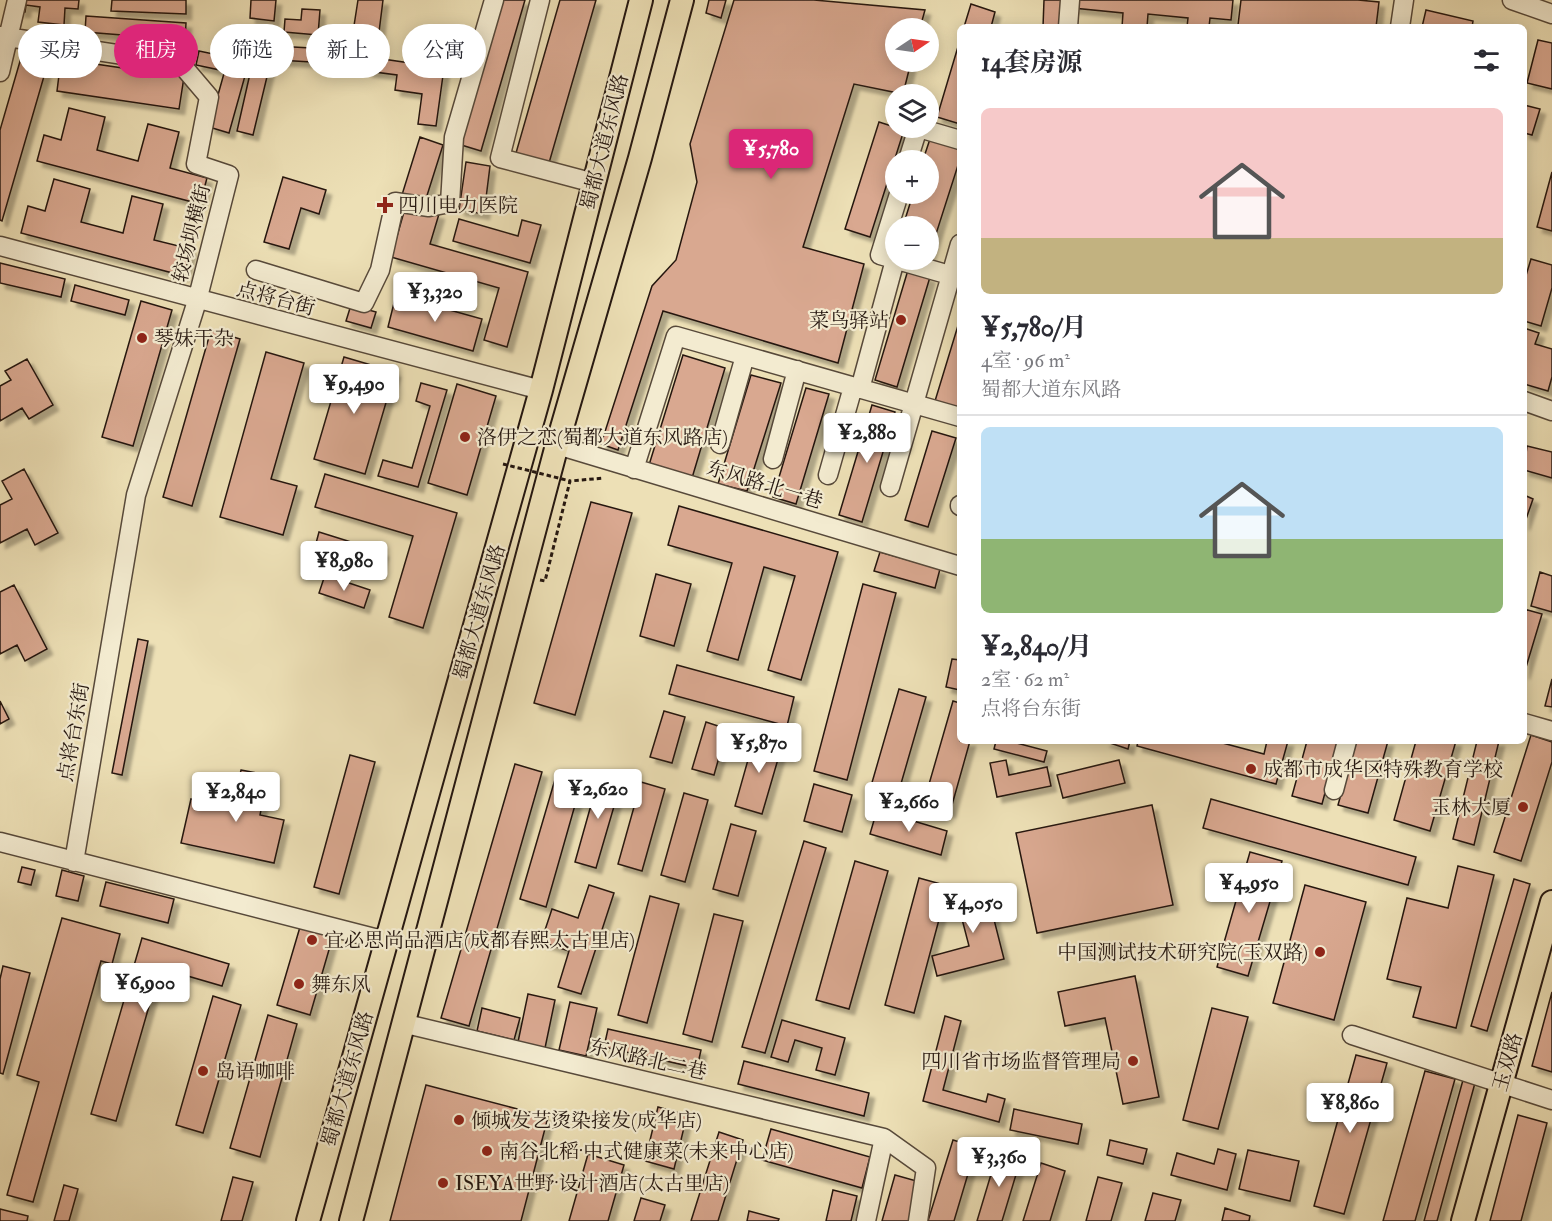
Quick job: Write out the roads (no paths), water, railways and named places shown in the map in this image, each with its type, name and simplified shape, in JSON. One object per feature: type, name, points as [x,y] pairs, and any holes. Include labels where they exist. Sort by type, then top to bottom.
[{"type":"main road","name":"蜀都大道东风路","points":[[308,1220],[540,390],[641,0]]},
{"type":"main road","name":"蜀都大道东风路","points":[[351,1221],[557,445],[682,0]]},
{"type":"main road","name":"玉双路","points":[[1478,1221],[1552,902]]},
{"type":"main road","name":"玉双路","points":[[1463,1221],[1552,957]]},
{"type":"street","points":[[0,72],[4,37],[17,0]]},
{"type":"street","points":[[256,270],[364,303],[380,270],[395,202],[429,207],[450,203],[454,137],[494,0]]},
{"type":"street","points":[[540,0],[500,158],[594,183]]},
{"type":"street","points":[[1068,24],[1070,0]]},
{"type":"street","points":[[1400,24],[1404,0]]},
{"type":"street","points":[[1512,0],[1552,14]]},
{"type":"street","name":"较场坝横街","points":[[4,37],[181,63],[209,97],[196,164],[229,175],[197,301]]},
{"type":"street","points":[[939,134],[957,139]]},
{"type":"street","points":[[885,239],[880,255],[885,257]]},
{"type":"street","name":"点将台街","points":[[0,246],[197,301],[540,390]]},
{"type":"street","points":[[828,475],[892,270]]},
{"type":"street","points":[[890,487],[955,277],[930,270]]},
{"type":"street","name":"点将台东街","points":[[74,862],[136,495],[197,301]]},
{"type":"street","points":[[634,469],[676,336],[957,416]]},
{"type":"street","points":[[720,444],[745,356]]},
{"type":"street","points":[[773,459],[796,370]]},
{"type":"street","points":[[1527,402],[1552,411]]},
{"type":"street","name":"东风路北一巷","points":[[557,445],[957,565]]},
{"type":"street","points":[[1527,724],[1552,731]]},
{"type":"street","points":[[1334,790],[1346,744]]},
{"type":"street","points":[[0,842],[386,941]]},
{"type":"street","name":"东风路北二巷","points":[[402,1023],[884,1138],[926,1168],[918,1221]]},
{"type":"street","points":[[1352,1035],[1552,1100]]},
{"type":"street","points":[[866,1221],[884,1138]]},
{"type":"place","name":"四川电力医院","points":[[385,205]]},
{"type":"place","name":"菜鸟驿站","points":[[901,320]]},
{"type":"place","name":"琴妹干杂","points":[[142,338]]},
{"type":"place","name":"洛伊之恋(蜀都大道东风路店)","points":[[465,437]]},
{"type":"place","name":"成都市成华区特殊教育学校","points":[[1251,769]]},
{"type":"place","name":"玉林大厦","points":[[1523,807]]},
{"type":"place","name":"宜必思尚品酒店(成都春熙太古里店)","points":[[312,940]]},
{"type":"place","name":"中国测试技术研究院(玉双路)","points":[[1320,952]]},
{"type":"place","name":"舞东风","points":[[299,984]]},
{"type":"place","name":"四川省市场监督管理局","points":[[1133,1061]]},
{"type":"place","name":"岛语咖啡","points":[[203,1071]]},
{"type":"place","name":"倾城发艺烫染接发(成华店)","points":[[459,1120]]},
{"type":"place","name":"南谷北稻·中式健康菜(未来中心店)","points":[[487,1151]]},
{"type":"place","name":"ISEYA世野·设计酒店(太古里店)","points":[[443,1183]]}]
